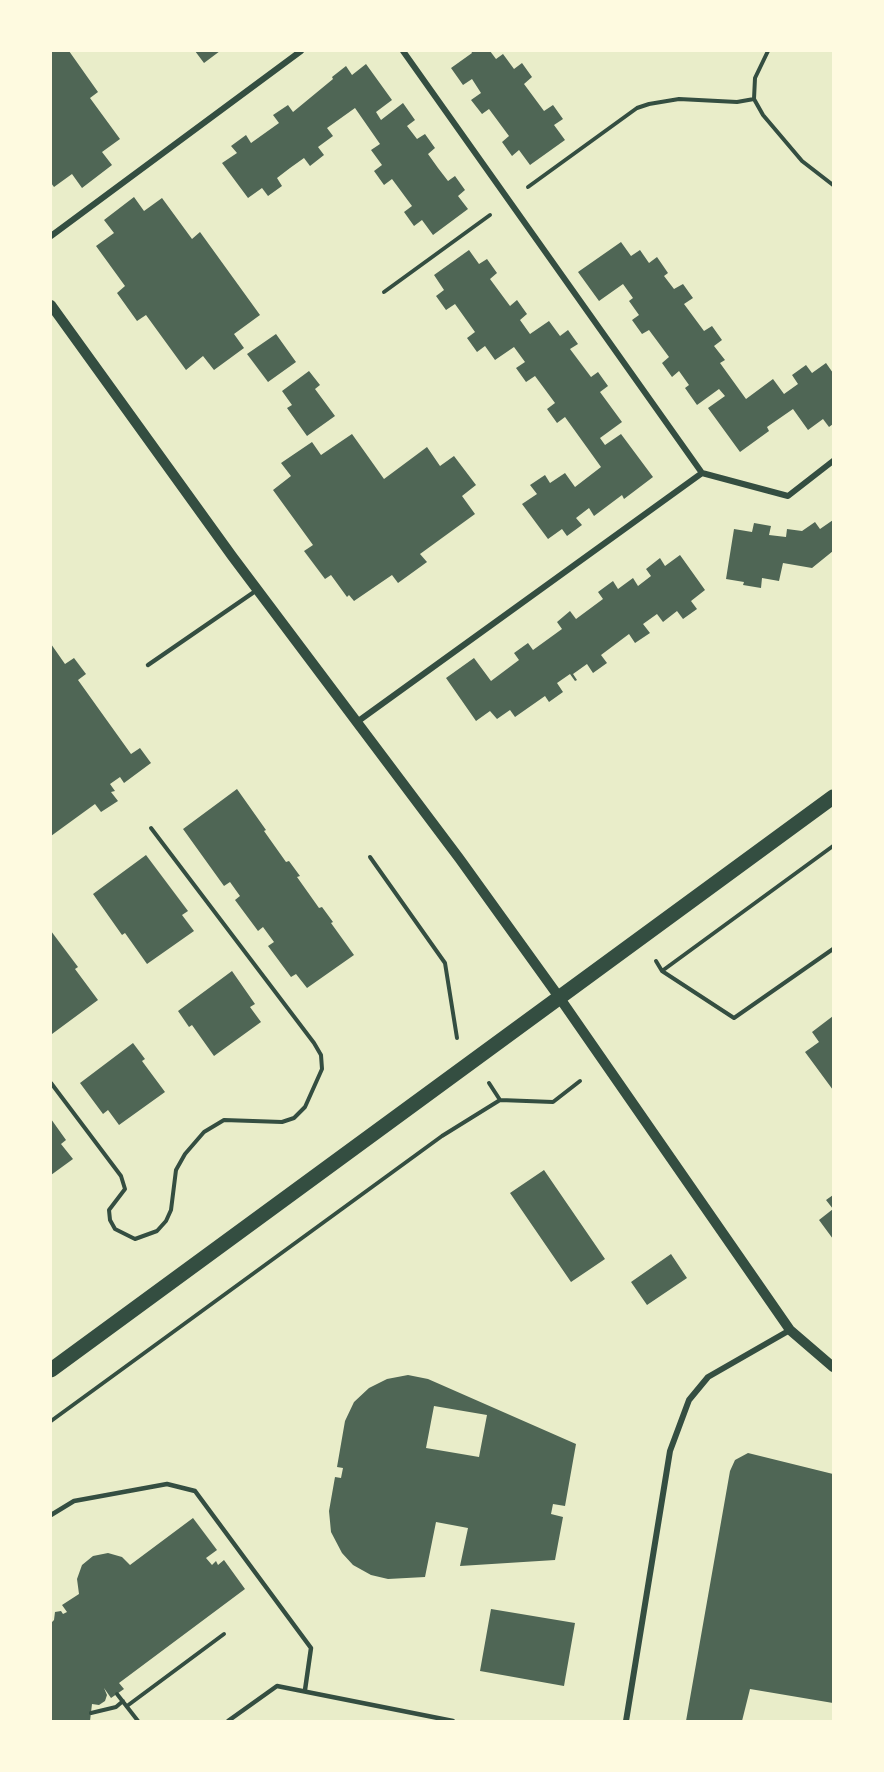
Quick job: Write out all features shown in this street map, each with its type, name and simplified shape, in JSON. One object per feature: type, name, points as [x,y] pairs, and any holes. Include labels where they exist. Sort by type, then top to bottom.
[{"type":"main road","points":[[51,1370],[833,797]]},
{"type":"street","points":[[51,236],[301,51]]},
{"type":"street","points":[[403,51],[702,473],[788,496],[833,461]]},
{"type":"street","points":[[51,305],[258,590],[560,997],[790,1330],[833,1367]]},
{"type":"street","points":[[357,722],[702,473]]},
{"type":"street","points":[[626,1721],[670,1450],[689,1400],[708,1377],[790,1330]]},
{"type":"lane","points":[[148,665],[258,590]]},
{"type":"lane","points":[[51,1515],[74,1501],[167,1484],[195,1491],[310,1648],[305,1690]]},
{"type":"lane","points":[[228,1721],[277,1686],[453,1721]]},
{"type":"path","points":[[768,51],[755,78],[754,99],[764,116],[802,161],[833,185]]},
{"type":"path","points":[[384,292],[637,108],[679,99],[737,102],[754,99]]},
{"type":"path","points":[[51,1083],[121,1176],[125,1189],[110,1210],[110,1220],[115,1229],[135,1239],[157,1231],[166,1221],[171,1210],[176,1170],[185,1154],[204,1132],[224,1120],[282,1122],[294,1118],[305,1107],[322,1069],[321,1055],[314,1043],[151,828]]},
{"type":"path","points":[[662,971],[833,846]]},
{"type":"path","points":[[370,856],[445,963],[457,1040],[500,1100]]},
{"type":"path","points":[[642,937],[662,971],[734,1018],[833,949]]},
{"type":"path","points":[[51,1421],[442,1136],[500,1100],[554,1102],[580,1081]]},
{"type":"path","points":[[127,1706],[224,1634]]},
{"type":"path","points":[[117,1694],[138,1721]]},
{"type":"path","points":[[91,1713],[116,1707],[123,1701]]},
{"type":"building","points":[[51,51],[69,51],[98,92],[90,98],[120,139],[102,152],[112,165],[82,188],[72,174],[54,187],[51,183]]},
{"type":"building","points":[[195,51],[220,51],[204,63]]},
{"type":"building","points":[[471,51],[490,51],[496,59],[503,54],[514,69],[522,63],[532,77],[524,84],[544,111],[553,105],[563,119],[554,125],[565,140],[530,165],[519,150],[512,156],[502,142],[509,136],[489,109],[482,114],[471,100],[481,93],[472,79],[463,85],[451,68],[472,53]]},
{"type":"building","points":[[366,64],[392,100],[376,112],[381,120],[403,103],[415,120],[407,126],[417,139],[425,134],[435,148],[428,154],[448,181],[455,176],[465,190],[458,196],[468,209],[433,235],[422,220],[414,226],[404,212],[412,206],[392,179],[384,185],[374,171],[382,165],[371,150],[380,144],[355,108],[327,128],[333,136],[318,147],[324,155],[310,166],[304,158],[290,168],[277,178],[282,186],[268,196],[262,188],[248,198],[222,163],[237,153],[231,146],[246,135],[251,143],[279,123],[273,115],[288,105],[293,112],[346,66],[352,75]]},
{"type":"building","points":[[134,197],[144,211],[162,198],[192,239],[200,232],[260,315],[234,334],[244,348],[214,370],[203,356],[186,370],[146,315],[137,321],[117,293],[125,286],[96,246],[114,233],[104,220]]},
{"type":"building","points":[[621,242],[631,256],[640,250],[649,263],[657,257],[668,273],[664,276],[674,289],[683,284],[693,298],[684,304],[704,331],[712,326],[722,340],[714,346],[725,360],[720,363],[746,399],[773,379],[784,394],[798,384],[792,375],[806,365],[812,373],[826,363],[833,373],[833,424],[829,427],[823,419],[808,430],[793,409],[767,427],[769,431],[740,452],[708,408],[725,396],[719,389],[697,405],[685,388],[689,385],[679,371],[672,377],[662,363],[669,357],[649,330],[642,334],[632,320],[639,315],[629,301],[633,298],[623,284],[599,301],[578,272]]},
{"type":"building","points":[[469,250],[479,264],[487,259],[497,273],[490,279],[510,306],[517,300],[527,314],[520,320],[530,334],[549,321],[560,336],[568,330],[578,344],[570,349],[591,377],[598,372],[608,386],[600,392],[622,422],[600,438],[605,445],[621,434],[653,477],[624,499],[622,495],[594,516],[589,508],[576,518],[582,525],[567,536],[562,529],[548,539],[522,504],[537,494],[530,485],[545,475],[550,483],[565,473],[575,487],[601,467],[565,417],[557,423],[547,409],[555,403],[535,376],[526,382],[516,368],[525,362],[514,347],[495,360],[485,346],[477,352],[467,338],[475,332],[455,304],[446,310],[436,296],[444,290],[434,275]]},
{"type":"building","points":[[276,334],[296,362],[268,382],[247,354]]},
{"type":"building","points":[[309,371],[320,385],[315,389],[335,416],[307,436],[287,408],[292,405],[282,391]]},
{"type":"building","points":[[352,434],[384,479],[427,447],[440,466],[454,456],[476,485],[462,496],[475,514],[420,554],[427,562],[398,583],[392,575],[354,601],[349,595],[347,597],[331,575],[325,579],[304,551],[313,545],[273,490],[291,476],[281,463],[312,442],[321,455]]},
{"type":"building","points":[[833,520],[833,551],[812,568],[783,563],[779,581],[762,578],[761,588],[726,579],[734,529],[752,532],[754,523],[771,526],[769,535],[786,537],[787,529],[802,531],[815,522],[820,529]]},
{"type":"building","points":[[680,555],[705,590],[691,601],[697,609],[683,619],[677,611],[663,622],[657,614],[643,624],[650,633],[635,643],[629,634],[601,655],[607,663],[593,673],[587,664],[573,674],[577,680],[575,681],[570,674],[557,683],[563,692],[549,702],[545,696],[515,717],[510,710],[497,719],[490,711],[476,721],[446,678],[474,658],[491,681],[519,660],[514,653],[528,643],[533,650],[562,629],[557,622],[570,611],[576,619],[603,599],[598,592],[613,581],[618,589],[633,578],[638,586],[651,576],[646,569],[660,558],[665,566]]},
{"type":"building","points":[[51,644],[65,664],[74,658],[86,674],[78,680],[131,754],[140,748],[151,763],[124,783],[120,777],[110,784],[115,791],[111,792],[118,801],[101,812],[95,804],[51,836]]},
{"type":"building","points":[[237,789],[266,830],[264,831],[286,862],[289,861],[300,876],[297,877],[319,908],[322,907],[333,922],[331,923],[354,955],[307,988],[296,974],[291,977],[268,946],[274,942],[263,927],[258,931],[235,900],[240,896],[230,882],[224,886],[183,829]]},
{"type":"building","points":[[146,855],[188,911],[182,915],[194,931],[147,964],[125,933],[122,935],[93,894]]},
{"type":"building","points":[[51,931],[78,967],[75,969],[98,1000],[52,1034]]},
{"type":"building","points":[[232,971],[255,1004],[250,1007],[261,1022],[214,1056],[192,1025],[189,1027],[178,1011]]},
{"type":"building","points":[[833,1016],[833,1090],[805,1052],[819,1042],[812,1032]]},
{"type":"building","points":[[133,1043],[145,1059],[142,1061],[165,1092],[119,1125],[108,1110],[103,1114],[80,1083]]},
{"type":"building","points":[[51,1119],[66,1140],[61,1144],[73,1159],[51,1175]]},
{"type":"building","points":[[544,1170],[605,1259],[571,1282],[510,1193]]},
{"type":"building","points":[[833,1195],[833,1209],[826,1200]]},
{"type":"building","points":[[833,1209],[833,1239],[819,1220]]},
{"type":"building","points":[[671,1254],[687,1278],[647,1305],[631,1282]]},
{"type":"building","points":[[408,1375],[428,1379],[576,1444],[565,1506],[553,1504],[551,1514],[563,1517],[555,1560],[460,1566],[468,1528],[436,1522],[425,1577],[388,1579],[371,1575],[353,1565],[342,1553],[331,1532],[329,1511],[335,1477],[341,1478],[343,1468],[337,1467],[345,1421],[354,1402],[369,1388],[387,1379]],"holes":[[[434,1406],[487,1415],[479,1457],[426,1448]]]},
{"type":"building","points":[[748,1453],[833,1474],[833,1703],[750,1689],[742,1721],[686,1721],[730,1471],[735,1460]]},
{"type":"building","points":[[193,1518],[217,1550],[206,1558],[212,1565],[216,1561],[218,1565],[224,1560],[245,1589],[119,1683],[124,1689],[111,1698],[104,1688],[107,1695],[105,1701],[99,1705],[92,1704],[90,1721],[51,1721],[51,1623],[55,1612],[61,1611],[63,1614],[67,1612],[62,1605],[79,1594],[77,1579],[82,1565],[93,1556],[108,1553],[122,1557],[130,1565]]},
{"type":"building","points":[[491,1609],[575,1623],[564,1686],[480,1671]]}]
